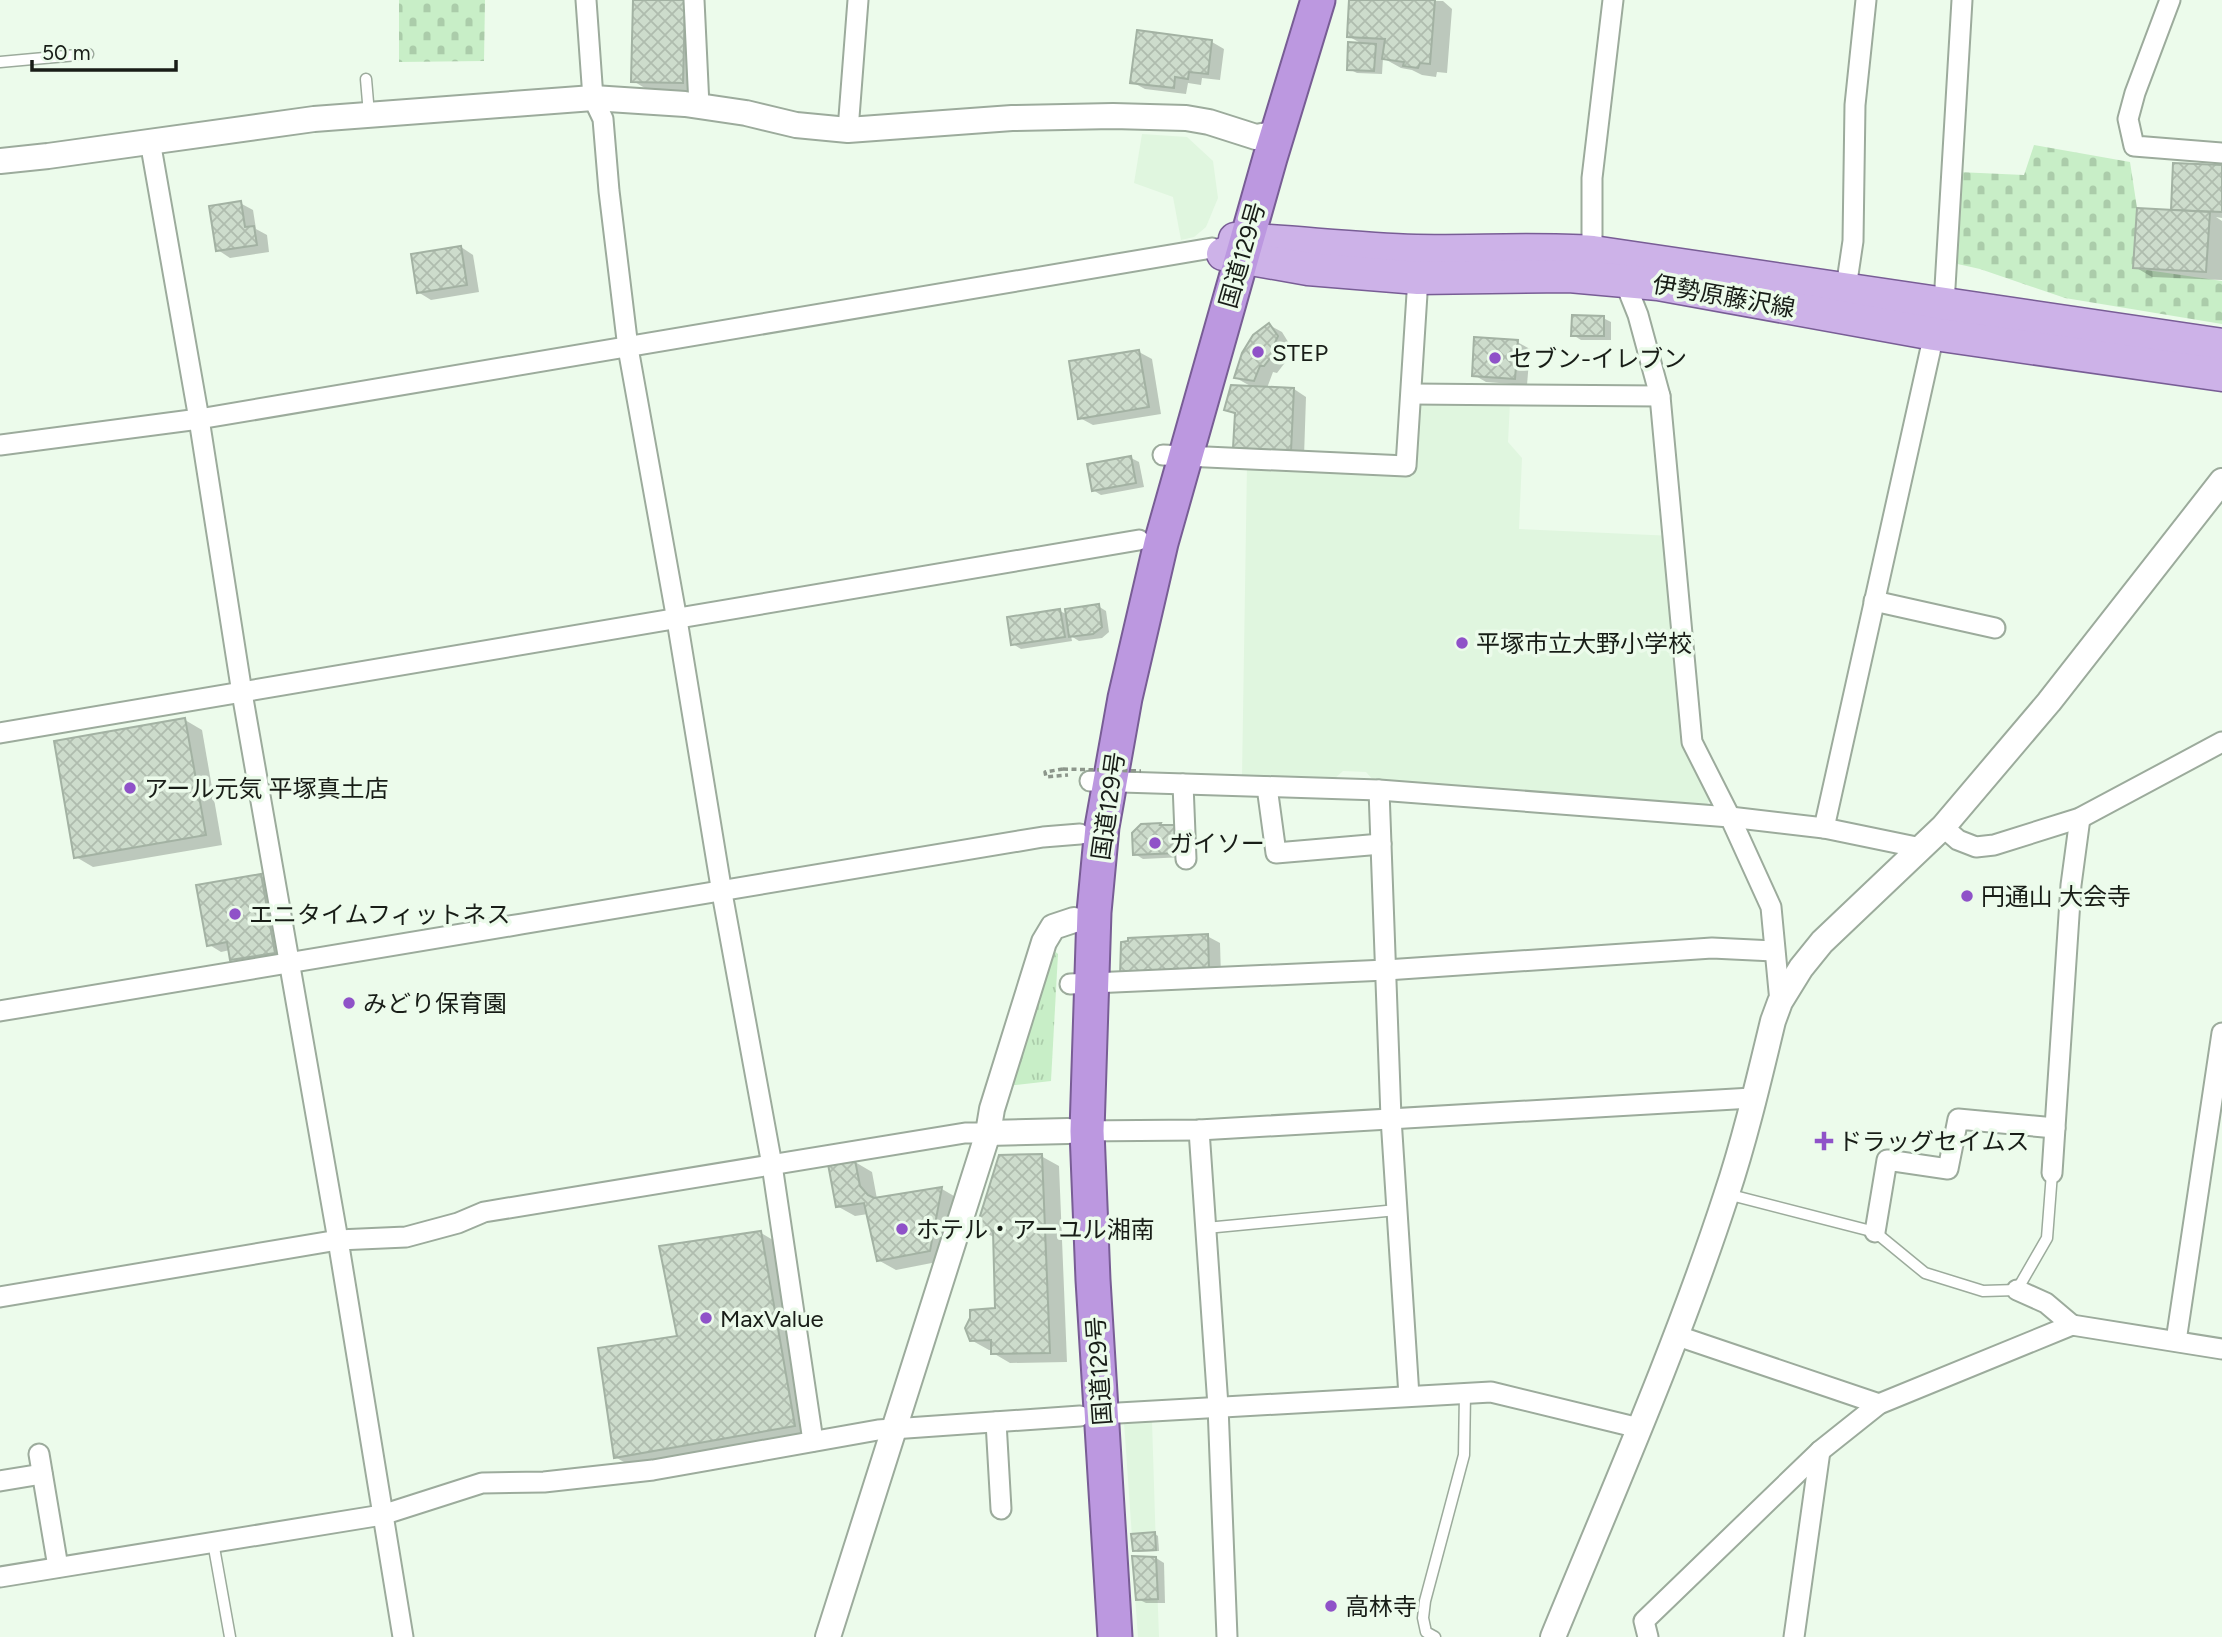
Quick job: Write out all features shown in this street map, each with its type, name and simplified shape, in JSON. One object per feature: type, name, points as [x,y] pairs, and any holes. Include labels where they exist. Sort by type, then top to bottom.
[{"type":"highway","name":"国道129号","points":[[1268,143],[1296,0]]},
{"type":"highway","name":"国道129号","points":[[1081,984],[1096,900],[1102,827],[1095,776],[1125,698],[1161,543],[1174,456],[1230,248],[1318,0]]},
{"type":"highway","name":"国道129号","points":[[1093,1637],[1091,1415],[1077,1131],[1081,984],[1074,919],[1080,834],[1095,776],[1139,540],[1174,456]]},
{"type":"highway","name":"国道129号","points":[[1091,1415],[1115,1637]]},
{"type":"main road","name":"伊勢原藤沢線","points":[[1230,248],[1322,247],[1419,251],[1554,249],[1624,280],[1934,334],[2222,375]]},
{"type":"main road","name":"伊勢原藤沢線","points":[[1230,248],[1308,269],[1418,278],[1592,265],[1846,288],[2222,345]]},
{"type":"street","points":[[586,0],[593,98],[603,119],[628,348],[772,1166],[813,1441]]},
{"type":"street","points":[[694,0],[699,106]]},
{"type":"street","points":[[848,130],[858,0]]},
{"type":"street","points":[[1592,265],[1592,178],[1613,0]]},
{"type":"street","points":[[1846,288],[1853,241],[1854,105],[1866,0]]},
{"type":"street","points":[[1944,304],[1962,0]]},
{"type":"street","points":[[2170,0],[2128,119],[2134,146],[2222,153]]},
{"type":"street","points":[[0,161],[314,119],[593,98],[699,106],[796,125],[848,130],[1012,118],[1186,118],[1209,122],[1268,143]]},
{"type":"street","points":[[150,141],[200,419],[242,693],[338,1240],[403,1637]]},
{"type":"street","points":[[0,445],[200,419],[1230,248]]},
{"type":"street","points":[[1174,456],[1406,466],[1418,278]]},
{"type":"street","points":[[1624,280],[1638,314],[1660,396],[1692,742],[1771,907],[1780,1002]]},
{"type":"street","points":[[1824,828],[1934,334]]},
{"type":"street","points":[[1412,394],[1660,396]]},
{"type":"street","points":[[1553,1637],[1639,1428],[1727,1193],[1780,1002],[1801,968],[1822,942],[1943,827],[2049,702],[2221,484]]},
{"type":"street","points":[[0,733],[1139,540]]},
{"type":"street","points":[[1874,601],[1995,628]]},
{"type":"street","points":[[1943,827],[1958,840],[1976,847],[1994,845],[2080,818],[2222,741]]},
{"type":"street","points":[[1095,776],[1183,784],[1379,790],[1730,817],[1824,828],[1921,848]]},
{"type":"street","points":[[1183,784],[1186,859]]},
{"type":"street","points":[[1267,787],[1276,853],[1381,844]]},
{"type":"street","points":[[1379,790],[1391,1118],[1409,1396]]},
{"type":"street","points":[[2052,1173],[2071,885],[2080,818]]},
{"type":"street","points":[[0,1011],[287,961],[722,893],[1043,837],[1080,834]]},
{"type":"street","points":[[828,1637],[988,1133],[992,1109],[1044,942],[1053,928],[1074,919]]},
{"type":"street","points":[[1081,984],[1386,970],[1712,948],[1774,951]]},
{"type":"street","points":[[2176,1342],[2222,1033]]},
{"type":"street","points":[[0,1297],[338,1240],[406,1237],[458,1223],[484,1212],[965,1133],[1199,1130],[1752,1098]]},
{"type":"street","points":[[1875,1232],[1886,1160],[1948,1169],[1958,1119],[2055,1128]]},
{"type":"street","points":[[1199,1130],[1217,1406],[1227,1637]]},
{"type":"street","points":[[2017,1290],[2046,1303],[2072,1325],[2222,1349]]},
{"type":"street","points":[[1647,1637],[1644,1621],[1820,1451],[1880,1404],[2072,1325]]},
{"type":"street","points":[[1675,1335],[1880,1404]]},
{"type":"street","points":[[0,1577],[382,1515],[482,1483],[544,1482],[653,1469],[893,1429],[1217,1406],[1491,1392],[1639,1428]]},
{"type":"street","points":[[996,1422],[1001,1509]]},
{"type":"street","points":[[1794,1637],[1820,1451]]},
{"type":"street","points":[[39,1454],[58,1567]]},
{"type":"street","points":[[0,1481],[42,1474]]},
{"type":"lane","points":[[0,62],[88,54]]},
{"type":"lane","points":[[366,79],[369,115]]},
{"type":"lane","points":[[1727,1193],[1875,1232],[1925,1273],[1983,1291],[2017,1290],[2047,1238],[2052,1173]]},
{"type":"lane","points":[[1206,1228],[1397,1210]]},
{"type":"lane","points":[[1435,1637],[1426,1632],[1423,1618],[1425,1601],[1464,1455],[1465,1393]]},
{"type":"lane","points":[[213,1542],[230,1637]]},
{"type":"path","points":[[1045,772],[1095,776],[1046,777],[1045,772]]},
{"type":"shaded area","points":[[1142,134],[1187,137],[1213,161],[1218,198],[1206,227],[1194,237],[1181,240],[1173,197],[1134,183]]},
{"type":"shaded area","name":"平塚市立大野小学校","points":[[1419,400],[1510,403],[1508,442],[1522,458],[1519,529],[1674,536],[1687,749],[1712,797],[1707,804],[1374,781],[1366,772],[1343,771],[1333,780],[1242,777],[1247,464],[1409,472]]},
{"type":"shaded area","points":[[1152,1421],[1156,1550],[1133,1551],[1124,1422]]},
{"type":"shaded area","points":[[1132,1556],[1156,1557],[1159,1637],[1138,1637]]},
{"type":"green space","points":[[399,0],[485,0],[484,61],[399,62]]},
{"type":"green space","points":[[2034,145],[2130,162],[2137,208],[2133,268],[2222,281],[2222,324],[2065,298],[1980,269],[1953,263],[1958,172],[2024,175]]},
{"type":"green space","points":[[1052,949],[1058,954],[1051,1081],[1006,1086]]},
{"type":"building","points":[[633,0],[685,0],[683,83],[631,82]]},
{"type":"building","points":[[1349,0],[1435,0],[1430,64],[1420,63],[1418,68],[1403,66],[1404,62],[1382,59],[1385,39],[1347,37]]},
{"type":"building","points":[[1137,30],[1212,40],[1208,74],[1189,72],[1188,79],[1175,77],[1174,88],[1130,83]]},
{"type":"building","points":[[1348,42],[1376,44],[1374,71],[1347,70]]},
{"type":"building","points":[[2173,163],[2222,165],[2222,212],[2171,210]]},
{"type":"building","points":[[241,201],[245,227],[254,226],[257,245],[216,251],[209,206]]},
{"type":"building","points":[[2137,208],[2210,212],[2206,272],[2133,268]]},
{"type":"building","points":[[461,246],[467,285],[417,293],[411,254]]},
{"type":"building","points":[[1572,315],[1604,316],[1604,336],[1571,336]]},
{"type":"building","name":"STEP","points":[[1269,323],[1278,336],[1273,347],[1275,352],[1264,366],[1260,366],[1254,381],[1234,378],[1242,353],[1253,335]]},
{"type":"building","name":"セブン-イレブン","points":[[1474,337],[1518,340],[1515,379],[1472,376]]},
{"type":"building","points":[[1139,350],[1149,407],[1078,419],[1069,361]]},
{"type":"building","points":[[1231,385],[1294,388],[1291,451],[1233,448],[1235,413],[1224,410]]},
{"type":"building","points":[[1131,456],[1136,483],[1092,491],[1087,464]]},
{"type":"building","points":[[1099,604],[1102,627],[1093,634],[1069,637],[1065,609]]},
{"type":"building","points":[[1060,609],[1065,637],[1011,645],[1007,617]]},
{"type":"building","name":"アール元気 平塚真土店","points":[[185,718],[206,835],[74,858],[54,741]]},
{"type":"building","name":"ガイソー","points":[[1161,823],[1160,825],[1176,825],[1177,853],[1133,855],[1132,833],[1141,824]]},
{"type":"building","name":"エニタイムフィットネス","points":[[261,874],[275,953],[230,960],[227,942],[207,946],[196,885]]},
{"type":"building","points":[[1208,934],[1209,971],[1120,976],[1121,942],[1128,941],[1128,938]]},
{"type":"building","points":[[1042,1154],[1050,1353],[991,1354],[991,1340],[970,1341],[965,1328],[970,1318],[970,1310],[995,1308],[993,1231],[976,1229],[999,1155]]},
{"type":"building","name":"ホテル・アーユル湘南","points":[[855,1160],[860,1186],[874,1198],[942,1187],[930,1251],[877,1261],[864,1203],[836,1207],[828,1164]]},
{"type":"building","points":[[761,1231],[795,1426],[614,1458],[598,1348],[677,1336],[659,1246]]},
{"type":"building","points":[[1155,1532],[1156,1550],[1133,1551],[1131,1534]]},
{"type":"building","points":[[1132,1556],[1156,1557],[1158,1599],[1136,1600]]},
{"type":"place","name":"STEP","points":[[1258,352]]},
{"type":"place","name":"セブン-イレブン","points":[[1495,358]]},
{"type":"place","name":"平塚市立大野小学校","points":[[1462,643]]},
{"type":"place","name":"アール元気 平塚真土店","points":[[130,788]]},
{"type":"place","name":"ガイソー","points":[[1155,843]]},
{"type":"place","name":"円通山 大会寺","points":[[1967,896]]},
{"type":"place","name":"エニタイムフィットネス","points":[[235,914]]},
{"type":"place","name":"みどり保育園","points":[[349,1003]]},
{"type":"place","name":"ドラッグセイムス","points":[[1824,1141]]},
{"type":"place","name":"ホテル・アーユル湘南","points":[[902,1229]]},
{"type":"place","name":"MaxValue","points":[[706,1318]]},
{"type":"place","name":"高林寺","points":[[1331,1606]]}]
